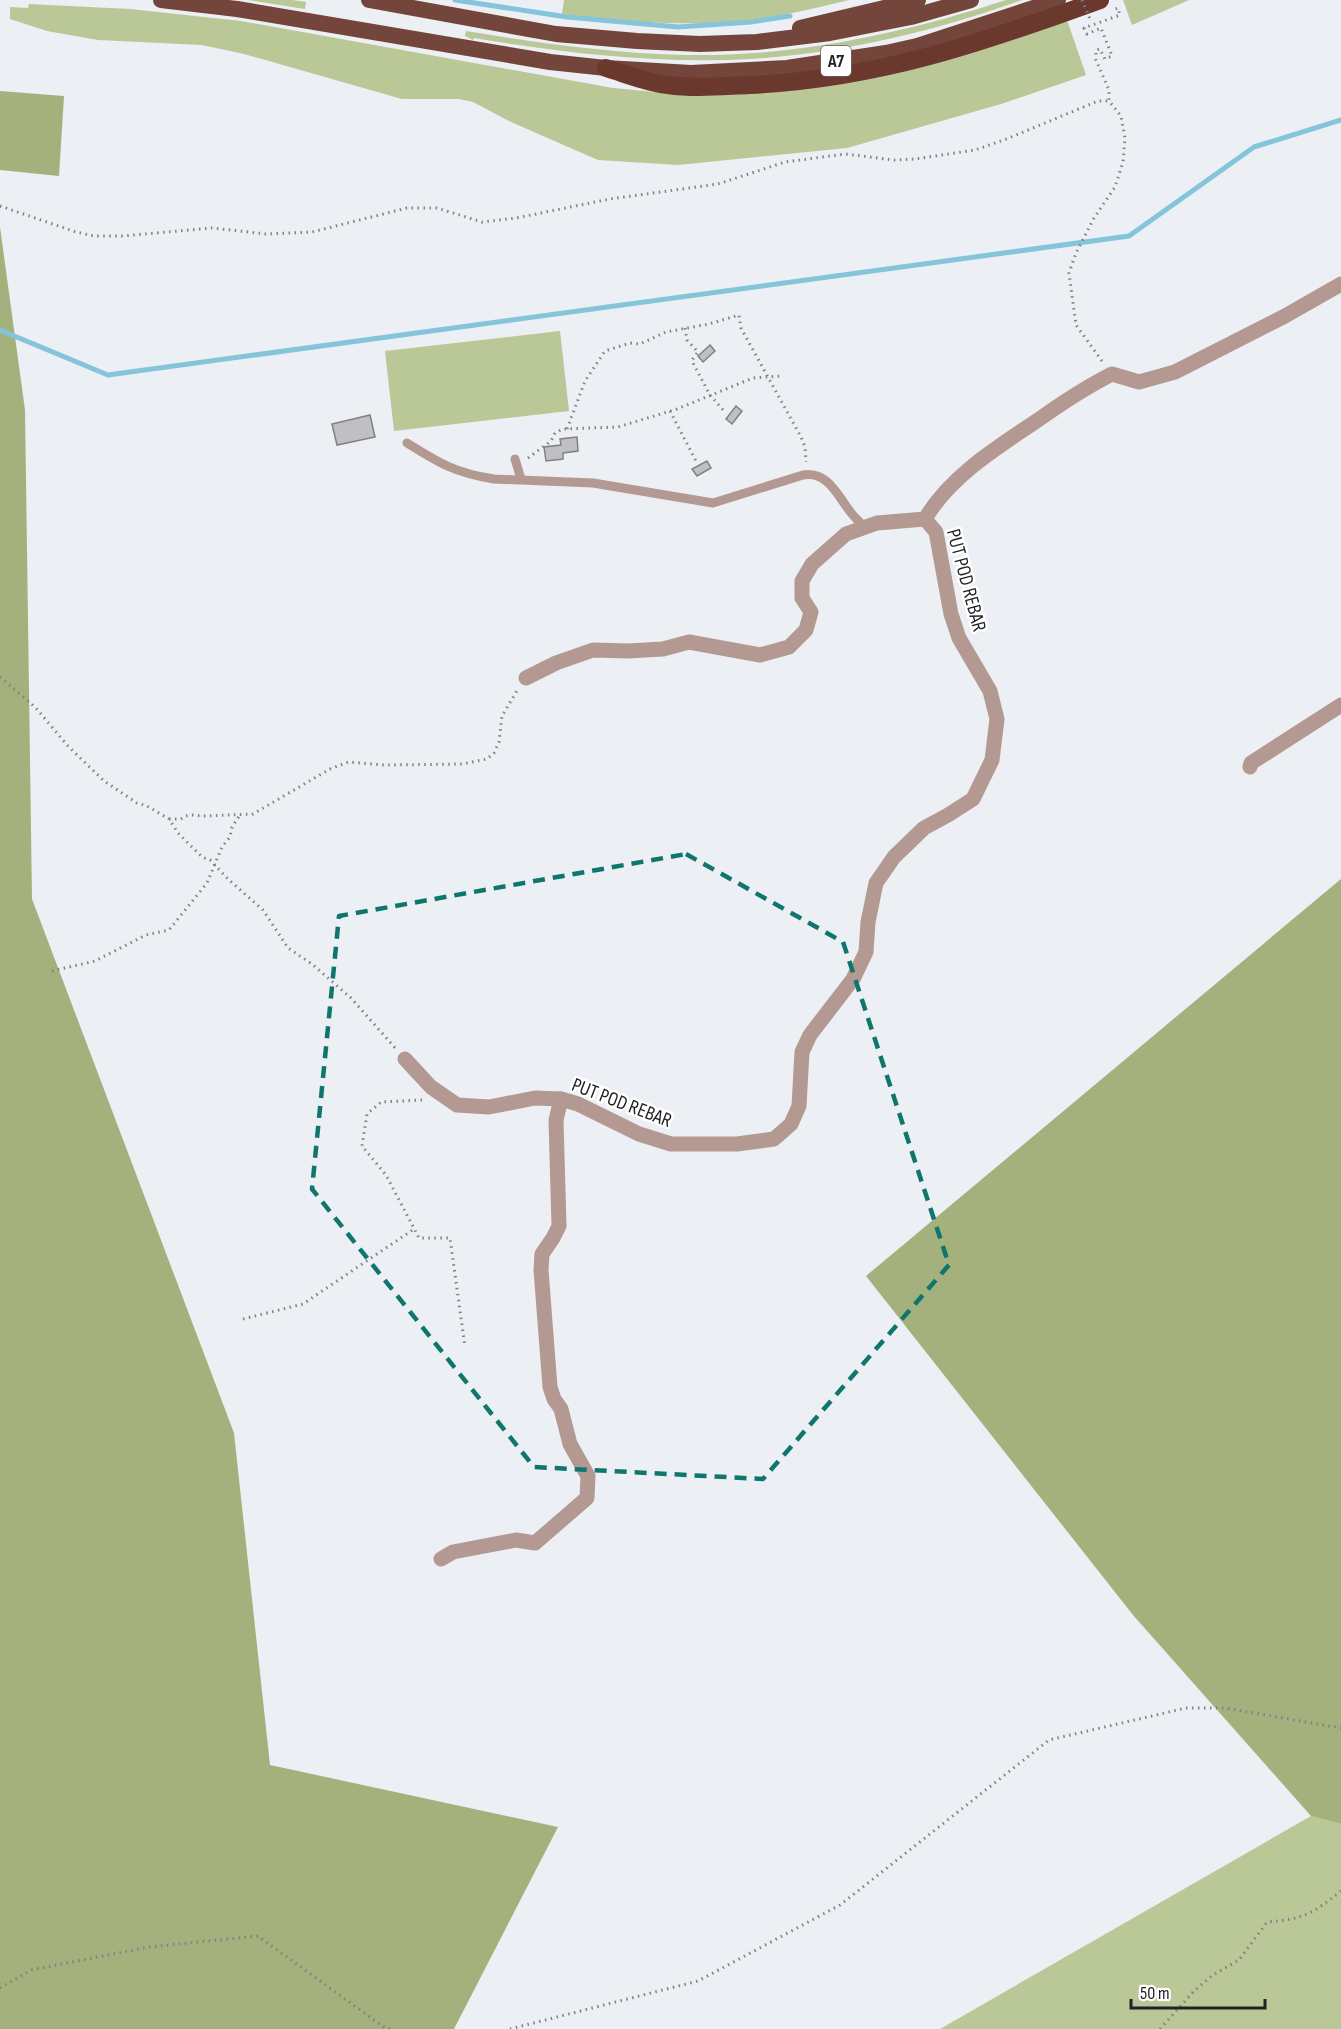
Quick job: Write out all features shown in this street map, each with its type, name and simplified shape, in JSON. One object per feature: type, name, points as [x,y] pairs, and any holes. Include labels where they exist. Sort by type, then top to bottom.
[{"type":"highway","name":"A7","points":[[161,0],[237,9],[550,62],[683,72],[787,68],[917,46],[1058,0]]},
{"type":"highway","name":"A7","points":[[369,0],[556,34],[700,44],[757,42],[830,33],[878,25],[971,0]]},
{"type":"highway","points":[[757,42],[790,29],[918,0]]},
{"type":"highway","points":[[606,68],[669,85],[708,87],[792,83],[885,68],[941,54],[1014,31],[1103,9]]},
{"type":"street","points":[[1112,374],[1138,382],[1175,372],[1285,316],[1341,284]]},
{"type":"street","name":"PUT POD REBAR","points":[[925,519],[934,503],[972,467],[1010,438],[1112,374]]},
{"type":"street","name":"PUT POD REBAR","points":[[526,678],[556,663],[593,650],[663,649],[689,642],[759,655],[789,646],[806,630],[811,612],[802,598],[802,581],[812,564],[846,534],[877,524],[925,519]]},
{"type":"street","name":"PUT POD REBAR","points":[[405,1059],[431,1087],[457,1106],[489,1107],[535,1098],[561,1099],[578,1104],[639,1134],[671,1144],[737,1144],[774,1138],[791,1124],[799,1106],[802,1052],[810,1035],[852,979],[866,952],[868,922],[876,883],[894,857],[924,828],[973,799],[992,760],[997,719],[990,692],[959,638],[951,614],[936,532],[925,519]]},
{"type":"street","points":[[1250,767],[1251,763],[1341,705]]},
{"type":"street","points":[[441,1559],[453,1552],[516,1540],[535,1543],[587,1498],[588,1476],[570,1444],[561,1409],[550,1387],[541,1270],[542,1254],[554,1238],[559,1226],[556,1120],[561,1099]]},
{"type":"lane","points":[[407,443],[439,463],[458,471],[494,478],[593,483],[713,503],[808,475],[820,477],[834,488],[851,513],[865,528]]},
{"type":"lane","points":[[516,462],[521,479]]},
{"type":"path","points":[[1083,0],[1090,19],[1103,9],[1118,8],[1120,15],[1084,28],[1087,34],[1101,28],[1112,56],[1105,59],[1101,49],[1096,50],[1096,60],[1108,90],[1109,101],[1120,116],[1125,138],[1123,162],[1115,187],[1094,218],[1076,253],[1069,273],[1076,325],[1112,374]]},
{"type":"path","points":[[0,206],[94,236],[122,236],[212,228],[266,234],[312,232],[407,208],[437,208],[482,222],[516,218],[610,199],[718,184],[785,162],[844,154],[894,160],[915,159],[975,150],[1098,101],[1109,101]]},
{"type":"path","points":[[567,429],[585,381],[605,351],[630,343],[640,344],[666,332],[710,324],[739,315],[741,328],[801,437],[805,447],[808,475]]},
{"type":"path","points":[[685,328],[687,340],[698,352],[692,360],[710,395],[725,412]]},
{"type":"path","points":[[516,462],[551,441],[555,433],[567,429],[618,427],[670,411],[753,378],[781,376]]},
{"type":"path","points":[[670,411],[697,463]]},
{"type":"path","points":[[0,677],[36,708],[67,745],[104,781],[137,803],[169,819],[178,833],[202,857],[215,864],[262,910],[288,948],[312,964],[351,998],[405,1059]]},
{"type":"path","points":[[169,819],[181,819],[192,815],[253,814],[330,769],[348,762],[385,765],[462,764],[487,759],[495,753],[499,742],[502,716],[526,678]]},
{"type":"path","points":[[52,970],[95,961],[146,935],[169,930],[207,883],[222,847],[230,837],[232,827],[240,815]]},
{"type":"path","points":[[448,1099],[381,1102],[367,1114],[362,1146],[386,1175],[419,1238],[450,1238],[465,1347]]},
{"type":"path","points":[[243,1319],[303,1304],[414,1228]]},
{"type":"path","points":[[510,2029],[698,1981],[739,1960],[840,1905],[1049,1740],[1186,1708],[1225,1708],[1341,1728]]},
{"type":"path","points":[[1160,2029],[1194,1991],[1213,1975],[1239,1960],[1267,1922],[1290,1920],[1318,1909],[1341,1891]]},
{"type":"path","points":[[0,1988],[30,1970],[149,1947],[258,1936],[385,2028],[394,2029]]},
{"type":"highlighted area","points":[[686,854],[843,942],[949,1265],[763,1479],[534,1467],[312,1189],[339,916]]},
{"type":"green space","points":[[248,0],[292,0],[306,2],[305,9]]},
{"type":"green space","points":[[564,0],[849,0],[800,12],[762,18],[726,22],[679,23],[562,14]]},
{"type":"green space","points":[[1006,0],[1022,0],[922,31],[888,39],[820,52],[751,59],[646,59],[474,38],[473,40],[465,36],[466,31],[575,47],[657,54],[725,55],[847,41],[927,23]]},
{"type":"green space","points":[[1123,0],[1189,0],[1132,25]]},
{"type":"green space","points":[[29,4],[130,9],[241,21],[613,88],[666,93],[1067,20],[1086,75],[1001,104],[847,148],[678,165],[598,160],[511,122],[473,102],[459,99],[402,99],[244,54],[202,45],[98,40],[47,31],[10,19],[10,7],[28,8]]},
{"type":"green space","points":[[0,91],[64,96],[59,176],[0,170]]},
{"type":"green space","points":[[0,227],[25,410],[32,899],[234,1433],[270,1765],[558,1827],[454,2029],[0,2029]]},
{"type":"green space","points":[[560,331],[569,411],[394,431],[385,351]]},
{"type":"green space","points":[[1341,879],[1341,1824],[1311,1816],[1133,1615],[866,1276]]},
{"type":"green space","points":[[1311,1816],[1341,1824],[1341,2029],[940,2029]]},
{"type":"building","points":[[710,345],[715,351],[703,362],[698,356]]},
{"type":"building","points":[[736,406],[742,411],[732,424],[726,419]]},
{"type":"building","points":[[370,415],[375,437],[337,445],[332,424]]},
{"type":"building","points":[[577,437],[578,451],[563,453],[563,459],[546,461],[544,447],[561,445],[560,439]]},
{"type":"building","points":[[707,461],[711,468],[697,476],[692,469]]},
{"type":"waterway","points":[[455,0],[567,17],[678,27],[751,22],[790,16]]},
{"type":"waterway","points":[[0,330],[108,375],[1129,236],[1254,147],[1341,120]]}]
